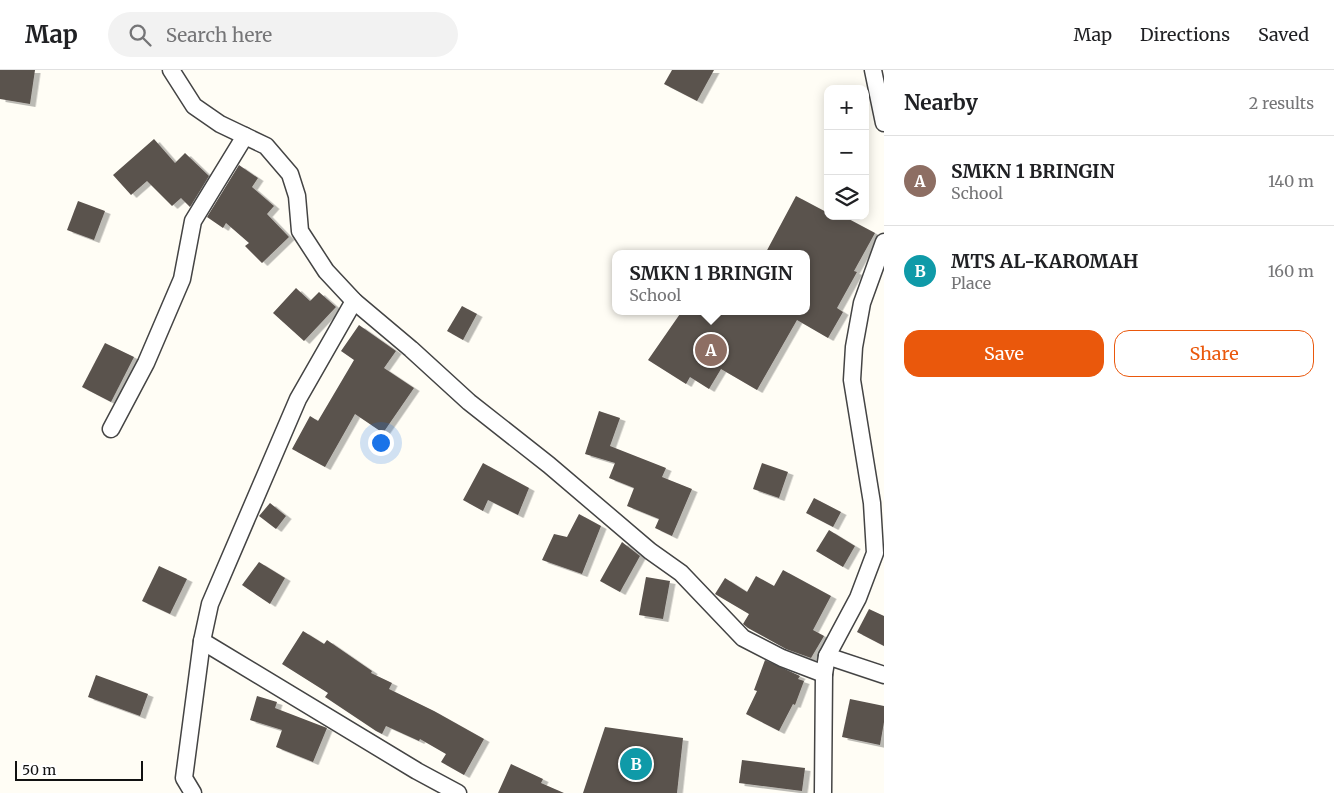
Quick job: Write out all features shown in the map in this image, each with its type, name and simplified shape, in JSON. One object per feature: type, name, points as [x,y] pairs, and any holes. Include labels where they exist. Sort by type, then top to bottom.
[{"type":"street","points":[[171,70],[194,106],[220,124],[266,146],[290,174],[297,196],[300,231],[326,271],[354,301],[411,349],[468,402],[549,465],[650,551],[681,573],[743,638],[782,658],[824,674]]},
{"type":"street","points":[[872,70],[884,123]]},
{"type":"street","points":[[111,429],[146,363],[182,279],[193,221],[245,136]]},
{"type":"street","points":[[823,793],[824,674],[827,656],[879,554],[852,380],[854,347],[862,302],[884,242]]},
{"type":"street","points":[[194,793],[184,778],[202,641],[210,604],[298,399],[354,301]]},
{"type":"street","points":[[202,641],[417,771],[458,793]]},
{"type":"street","points":[[827,656],[884,675]]},
{"type":"building","points":[[0,70],[35,70],[30,104],[0,99]]},
{"type":"building","points":[[672,70],[714,70],[697,101],[664,84]]},
{"type":"building","points":[[154,139],[175,163],[185,153],[209,176],[190,207],[181,198],[172,206],[147,181],[131,195],[113,175]]},
{"type":"building","points":[[239,165],[258,178],[252,187],[274,206],[267,214],[289,237],[262,263],[245,246],[249,243],[226,223],[223,228],[207,217]]},
{"type":"building","points":[[796,196],[824,211],[824,220],[851,220],[875,233],[854,271],[857,272],[837,308],[843,312],[828,338],[797,320],[757,390],[721,369],[709,389],[690,377],[686,384],[648,360],[679,315],[810,315],[810,250],[767,250]]},
{"type":"building","points":[[78,201],[105,211],[94,240],[67,230]]},
{"type":"building","points":[[296,288],[310,301],[319,292],[336,307],[304,341],[273,313]]},
{"type":"building","points":[[462,306],[477,314],[463,340],[447,331]]},
{"type":"building","points":[[359,325],[396,351],[384,368],[414,388],[383,433],[355,414],[325,467],[292,449],[310,416],[318,421],[354,360],[341,351]]},
{"type":"building","points":[[105,343],[134,357],[111,402],[82,387]]},
{"type":"building","points":[[599,411],[620,418],[610,446],[666,468],[662,477],[692,489],[672,536],[655,528],[659,519],[627,506],[634,488],[609,478],[615,463],[585,454]]},
{"type":"building","points":[[483,463],[529,488],[518,515],[488,500],[483,511],[463,500]]},
{"type":"building","points":[[762,463],[788,472],[779,498],[753,489]]},
{"type":"building","points":[[814,498],[841,512],[833,527],[806,513]]},
{"type":"building","points":[[270,503],[286,516],[276,529],[259,516]]},
{"type":"building","points":[[579,514],[601,526],[582,574],[542,560],[554,534],[567,537]]},
{"type":"building","points":[[829,530],[855,546],[843,567],[816,551]]},
{"type":"building","points":[[622,542],[640,556],[620,592],[600,581]]},
{"type":"building","points":[[259,562],[285,578],[270,604],[242,585]]},
{"type":"building","points":[[159,566],[187,579],[170,614],[142,601]]},
{"type":"building","points":[[783,570],[831,596],[813,630],[824,636],[811,658],[786,649],[748,628],[743,624],[749,614],[715,594],[725,578],[747,592],[756,576],[774,586]]},
{"type":"building","points":[[646,577],[670,581],[663,619],[639,615]]},
{"type":"building","points":[[869,609],[884,616],[884,646],[857,632]]},
{"type":"building","points":[[303,631],[324,644],[327,640],[372,671],[371,673],[392,683],[389,689],[484,739],[464,775],[441,762],[446,754],[420,739],[419,741],[386,726],[382,734],[376,731],[325,697],[328,693],[282,664]]},
{"type":"building","points":[[765,660],[800,676],[798,679],[804,681],[795,705],[793,704],[779,731],[746,714],[757,691],[754,690]]},
{"type":"building","points":[[96,675],[148,694],[140,716],[88,697]]},
{"type":"building","points":[[257,696],[277,702],[275,708],[327,728],[313,762],[276,747],[282,730],[250,720]]},
{"type":"building","points":[[850,699],[884,706],[884,722],[880,745],[842,737]]},
{"type":"building","points":[[605,727],[683,738],[677,793],[583,793]]},
{"type":"building","points":[[742,760],[805,768],[802,791],[739,783]]},
{"type":"building","points":[[511,764],[543,779],[541,783],[564,793],[498,793]]},
{"type":"place","name":"SMKN 1 BRINGIN","points":[[711,350]]},
{"type":"place","name":"MTS AL-KAROMAH","points":[[636,764]]}]
